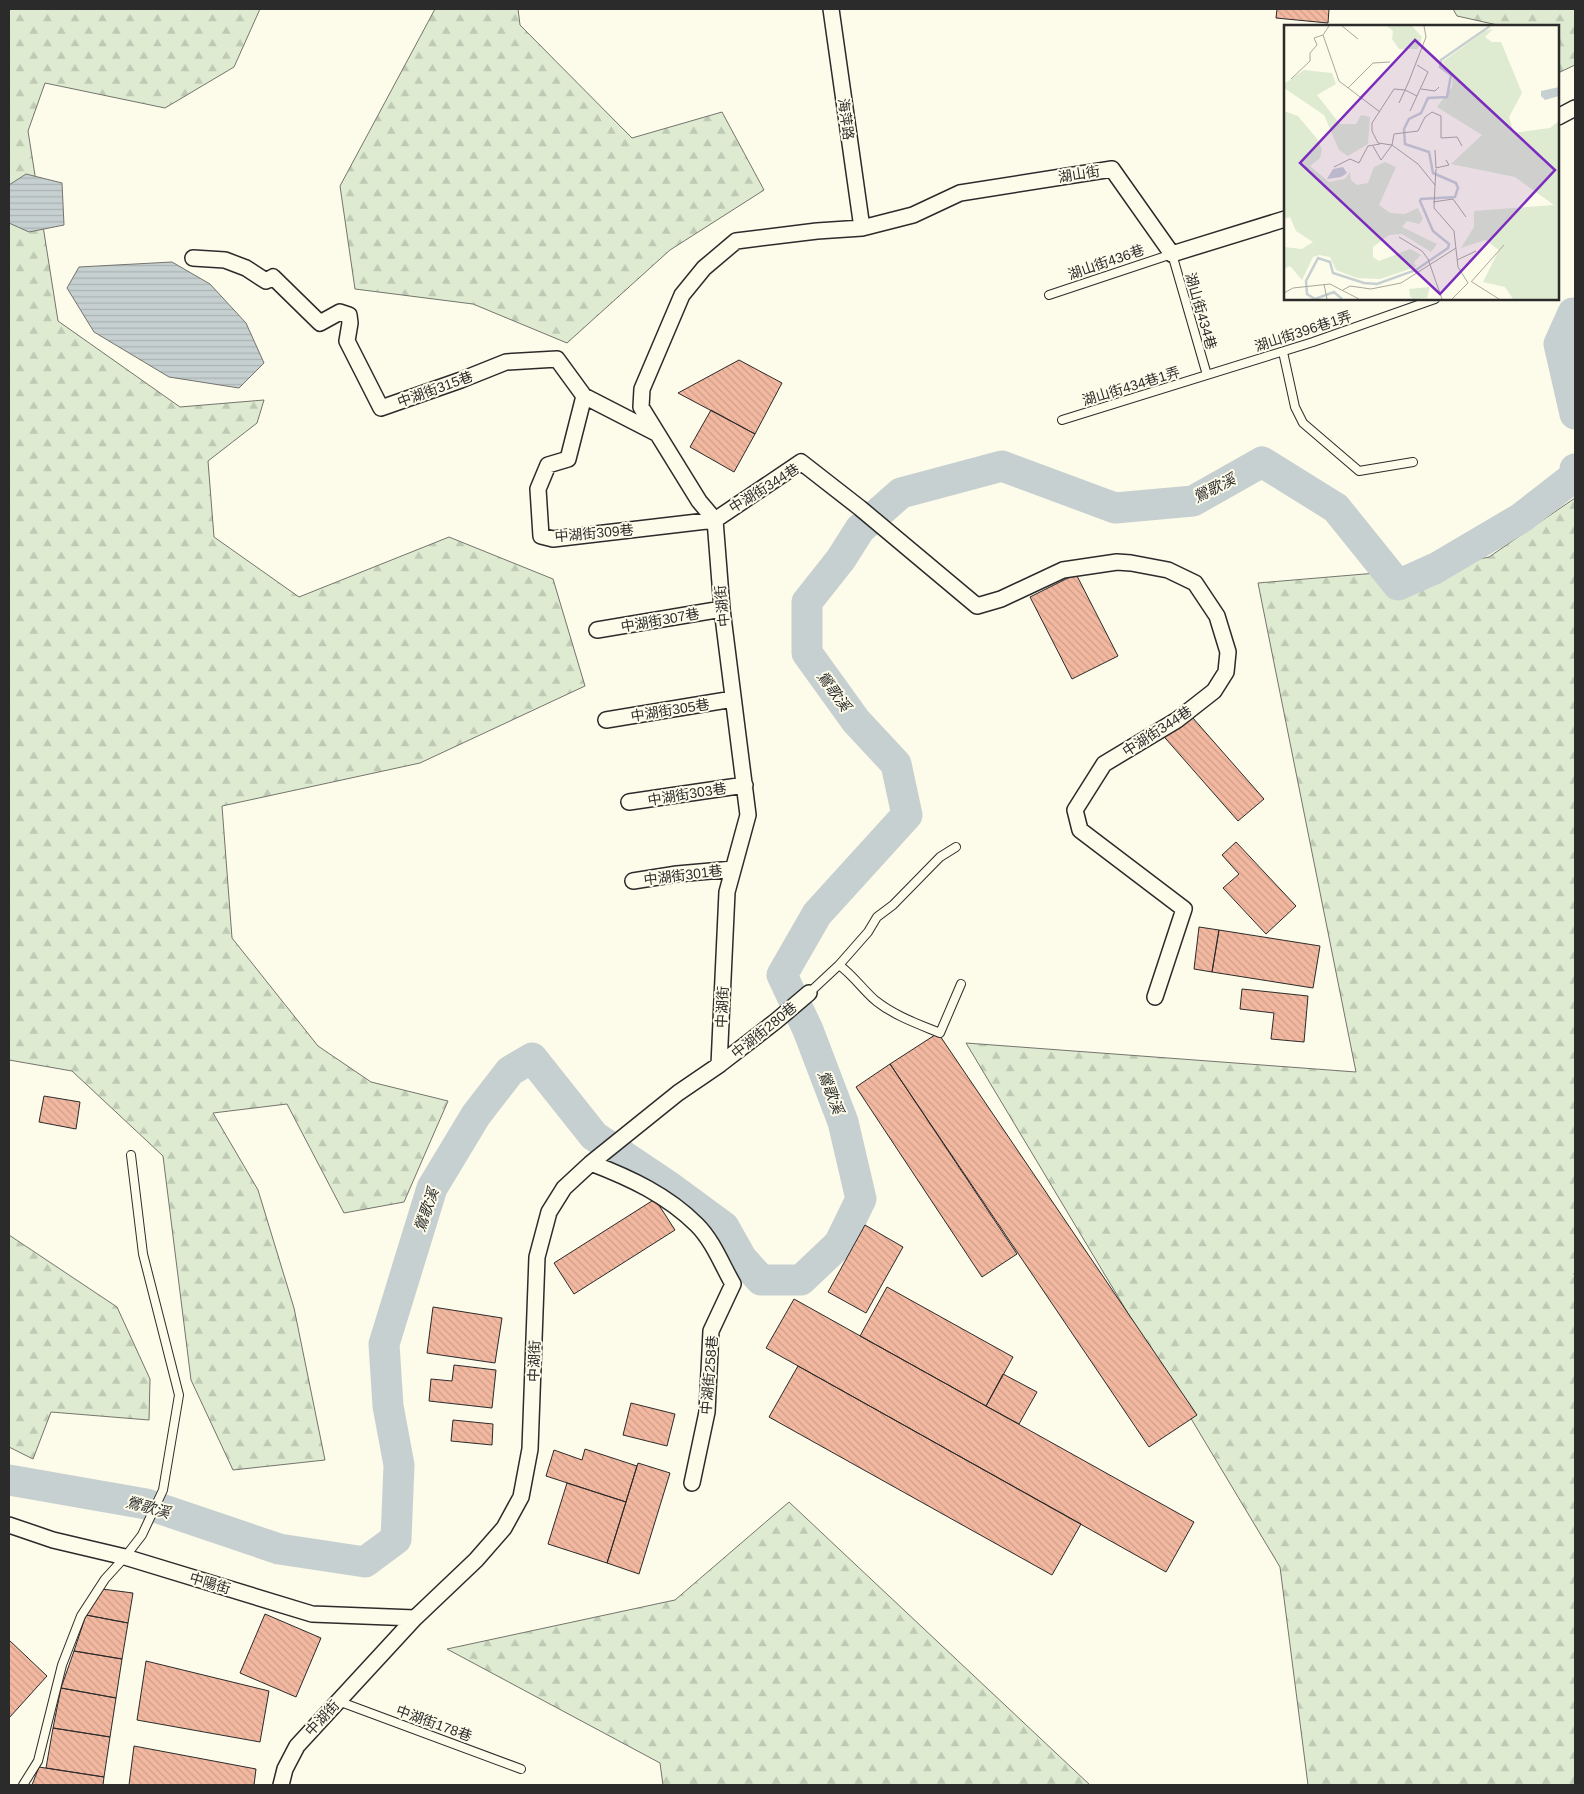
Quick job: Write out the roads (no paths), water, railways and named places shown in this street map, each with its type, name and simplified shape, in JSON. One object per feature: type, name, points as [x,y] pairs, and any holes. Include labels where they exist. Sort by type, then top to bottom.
[{"type":"street","name":"海萍路","points":[[831,9],[862,228]]},
{"type":"street","points":[[1559,116],[1575,108]]},
{"type":"street","name":"湖山街","points":[[862,228],[913,215],[960,193],[1112,169],[1172,254]]},
{"type":"street","points":[[1172,254],[1284,219]]},
{"type":"street","points":[[715,520],[699,502],[641,407],[642,389],[682,295],[704,268],[736,242],[817,231],[862,228]]},
{"type":"street","name":"中湖街315巷","points":[[193,258],[225,260],[246,268],[266,281],[273,278],[320,322],[340,312],[349,315],[350,323],[347,341],[381,408],[506,362],[557,359],[584,396],[656,433]]},
{"type":"street","name":"中湖街309巷","points":[[584,396],[568,459],[548,465],[538,489],[541,536],[554,538],[715,520]]},
{"type":"street","name":"中湖街344巷","points":[[715,520],[801,462],[860,508],[977,606],[1000,599],[1063,570],[1117,562],[1131,562],[1168,570],[1195,583],[1217,616],[1228,652],[1226,672],[1214,691],[1177,720],[1104,764],[1075,810],[1080,830],[1184,909],[1155,997]]},
{"type":"street","name":"中湖街","points":[[282,1785],[285,1769],[297,1746],[415,1618],[476,1560],[504,1528],[521,1497],[530,1449],[537,1257],[549,1212],[564,1188],[597,1158],[678,1093],[719,1065],[727,892],[748,815],[722,609],[715,520]]},
{"type":"street","name":"中湖街307巷","points":[[597,630],[722,609]]},
{"type":"street","name":"中湖街305巷","points":[[606,720],[733,699]]},
{"type":"street","name":"中湖街303巷","points":[[629,802],[745,785]]},
{"type":"street","name":"中湖街301巷","points":[[633,881],[677,874],[733,869]]},
{"type":"street","name":"中湖街280巷","points":[[719,1065],[809,993]]},
{"type":"street","name":"中湖街258巷","points":[[597,1158],[667,1199],[698,1226],[711,1243],[733,1284],[711,1332],[707,1412],[692,1483]]},
{"type":"street","name":"中陽街","points":[[9,1525],[53,1540],[125,1557],[312,1614],[415,1618]]},
{"type":"lane","name":"湖山街436巷","points":[[1049,295],[1172,254]]},
{"type":"lane","name":"湖山街434巷","points":[[1172,254],[1207,375]]},
{"type":"lane","name":"湖山街396巷1弄","points":[[1207,375],[1283,352],[1432,300]]},
{"type":"lane","points":[[1283,352],[1294,407],[1303,423],[1359,471],[1413,462]]},
{"type":"lane","name":"湖山街434巷1弄","points":[[1062,420],[1207,375]]},
{"type":"lane","points":[[809,993],[839,965],[868,932],[877,917],[893,904],[940,857],[956,847]]},
{"type":"lane","points":[[839,965],[876,1000],[895,1014],[940,1033],[961,984]]},
{"type":"lane","points":[[23,1785],[38,1761],[62,1665],[81,1616],[105,1579],[142,1535],[163,1490],[179,1395],[143,1254],[131,1156]]},
{"type":"lane","name":"中湖街178巷","points":[[338,1701],[521,1769]]},
{"type":"waterway","name":"鶯歌溪","points":[[1575,313],[1573,313],[1559,344],[1575,414]]},
{"type":"waterway","name":"鶯歌溪","points":[[9,1480],[146,1504],[279,1549],[365,1562],[396,1539],[399,1465],[388,1406],[384,1344],[432,1188],[476,1115],[510,1071],[532,1058],[594,1136],[667,1185],[724,1227],[742,1259],[761,1280],[801,1280],[839,1244],[861,1199],[843,1122],[808,1030],[782,975],[817,914],[907,815],[896,764],[856,721],[807,653],[807,602],[841,559],[860,529],[901,493],[1002,466],[1115,508],[1193,501],[1262,462],[1336,508],[1398,585],[1436,568],[1521,518],[1575,476],[1575,469]]}]
